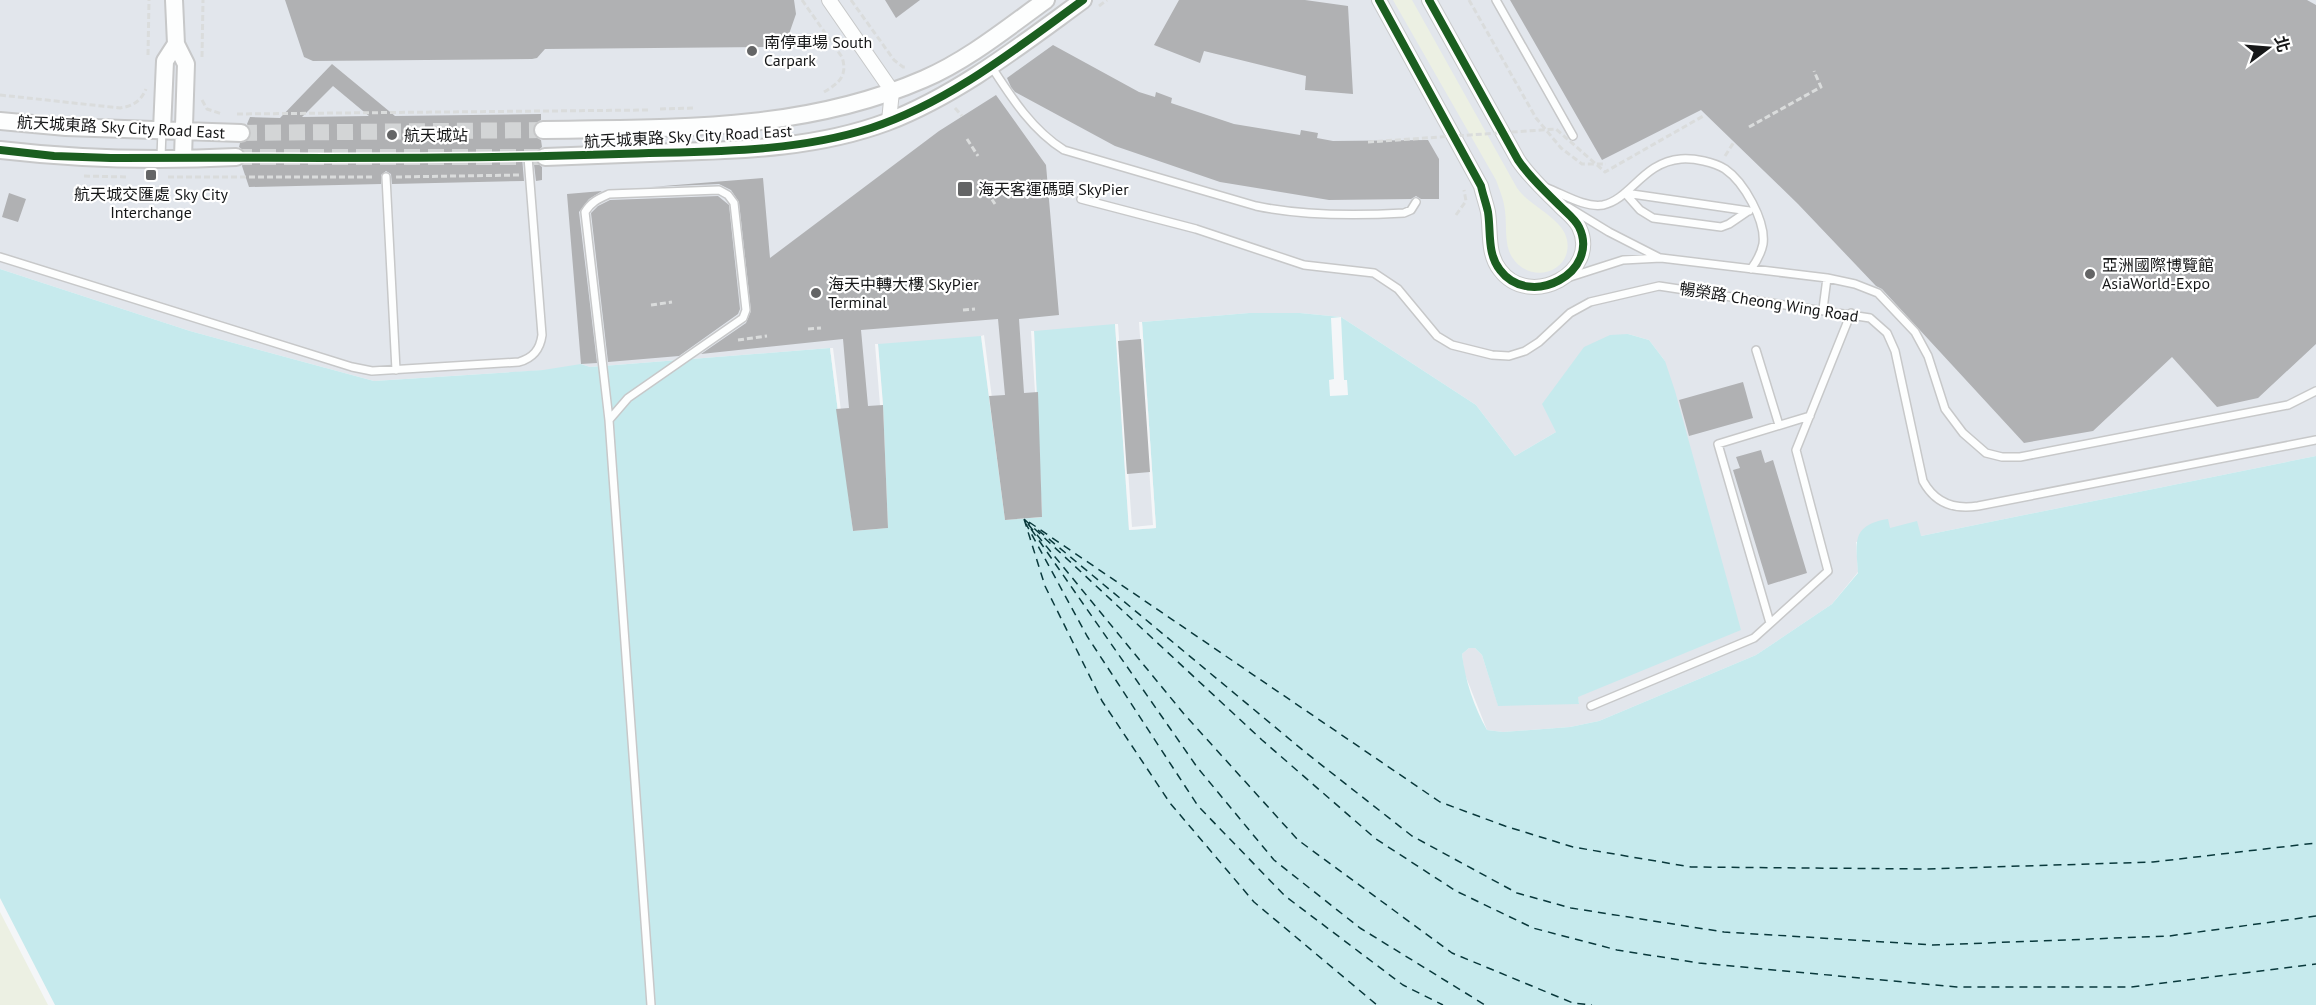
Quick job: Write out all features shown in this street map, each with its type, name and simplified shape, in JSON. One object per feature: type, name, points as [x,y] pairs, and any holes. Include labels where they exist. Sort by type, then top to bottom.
[{"type":"street","points":[[174,0],[176,44],[186,64],[183,157]]},
{"type":"street","points":[[829,0],[892,91],[889,121]]},
{"type":"street","name":"航天城東路 Sky City Road East","points":[[543,130],[642,129],[753,123],[828,110],[892,91],[925,78],[960,59],[1046,0]]},
{"type":"street","name":"航天城東路 Sky City Road East","points":[[536,157],[716,151],[782,146],[846,135],[889,121],[956,88],[991,66],[1083,0]]},
{"type":"street","points":[[1379,0],[1481,186],[1488,210],[1492,255],[1500,271],[1508,278],[1529,287],[1540,287],[1559,281],[1574,268],[1578,260],[1581,252],[1581,235],[1574,220],[1536,183],[1518,160],[1429,0]]},
{"type":"street","points":[[162,130],[165,61],[176,44]]},
{"type":"street","name":"航天城東路 Sky City Road East","points":[[0,121],[66,127],[242,133]]},
{"type":"street","name":"航天城東路 Sky City Road East","points":[[0,150],[54,156],[236,157]]},
{"type":"lane","points":[[1497,0],[1573,136]]},
{"type":"lane","points":[[991,66],[1033,126],[1047,140],[1064,150],[1283,212],[1404,213],[1411,210],[1416,201]]},
{"type":"lane","points":[[161,157],[162,130]]},
{"type":"lane","points":[[0,257],[332,362],[372,371],[519,362],[528,360],[536,354],[541,345],[542,335],[536,157]]},
{"type":"lane","points":[[1536,183],[1585,203],[1601,205],[1614,201],[1647,172],[1662,164],[1681,159],[1708,162],[1726,170],[1741,186],[1757,212],[1763,242],[1760,256],[1751,269]]},
{"type":"lane","points":[[386,177],[396,370]]},
{"type":"lane","points":[[609,420],[628,398],[743,318],[746,310],[734,203],[728,195],[719,190],[609,194],[589,205],[585,212],[609,420],[651,1005]]},
{"type":"lane","points":[[1624,193],[1640,210],[1653,218],[1720,227],[1729,225],[1748,211]]},
{"type":"lane","points":[[1624,193],[1757,212]]},
{"type":"lane","points":[[1548,194],[1609,232],[1661,258]]},
{"type":"lane","name":"暢榮路 Cheong Wing Road","points":[[1081,199],[1196,228],[1304,265],[1374,273],[1398,289],[1437,336],[1461,348],[1492,355],[1518,354],[1532,347],[1581,306],[1601,298],[1659,286],[1851,313],[1870,318],[1877,322],[1892,342],[1923,482],[1932,494],[1954,507],[1978,506],[2316,440]]},
{"type":"lane","points":[[1559,281],[1623,260],[1661,258],[1827,278],[1855,284],[1878,293],[1915,332],[1928,356],[1946,409],[1963,433],[1986,453],[1994,455],[2020,457],[2288,405],[2316,391]]},
{"type":"lane","points":[[1823,309],[1827,278]]},
{"type":"lane","points":[[1591,706],[1754,638],[1828,571],[1796,450],[1851,313]]},
{"type":"lane","points":[[1756,350],[1779,425]]},
{"type":"lane","points":[[1770,623],[1718,444],[1810,416]]},
{"type":"path","points":[[148,59],[149,0]]},
{"type":"path","points":[[202,60],[203,0]]},
{"type":"path","points":[[802,0],[842,57],[843,76],[838,84],[822,93]]},
{"type":"path","points":[[851,0],[894,60],[903,67],[911,66]]},
{"type":"path","points":[[1469,0],[1536,118],[1561,148],[1582,164],[1606,164]]},
{"type":"path","points":[[1749,127],[1821,87],[1814,71]]},
{"type":"path","points":[[954,106],[962,116]]},
{"type":"path","points":[[1368,142],[1556,129],[1605,172],[1705,115]]},
{"type":"path","points":[[967,140],[978,156]]},
{"type":"path","points":[[987,192],[995,204]]},
{"type":"path","points":[[651,305],[672,302]]},
{"type":"path","points":[[963,310],[975,309]]},
{"type":"path","points":[[808,329],[821,328]]},
{"type":"path","points":[[738,340],[767,336]]},
{"type":"shaded area","points":[[0,0],[2316,0],[2316,456],[1921,536],[1856,542],[1858,572],[1832,604],[1756,655],[1599,721],[1570,727],[1503,732],[1487,730],[1464,672],[1462,654],[1469,648],[1475,648],[1482,655],[1498,705],[1579,703],[1577,697],[1665,361],[1649,340],[1628,334],[1556,432],[1515,456],[1476,405],[1341,317],[1300,313],[1249,313],[1142,322],[1156,528],[1129,530],[1042,517],[883,405],[853,531],[830,348],[590,367],[581,364],[578,368],[374,381],[190,331],[0,269]]},
{"type":"shaded area","points":[[1393,0],[1412,0],[1517,188],[1553,219],[1564,232],[1567,251],[1557,267],[1539,273],[1529,271],[1520,266],[1512,257],[1507,241],[1504,203],[1496,180]]},
{"type":"shaded area","points":[[0,912],[48,1005],[0,1005]]},
{"type":"water","points":[[0,269],[190,331],[374,381],[543,370],[581,364],[590,367],[830,348],[853,531],[883,405],[878,344],[981,336],[1005,519],[1042,517],[1034,331],[1115,324],[1129,530],[1156,528],[1142,322],[1249,313],[1300,313],[1341,317],[1476,405],[1515,456],[1556,432],[1542,404],[1584,347],[1610,335],[1628,334],[1649,340],[1665,361],[1675,391],[1741,630],[1578,697],[1579,704],[1498,706],[1482,655],[1475,648],[1469,648],[1462,654],[1465,674],[1474,703],[1487,730],[1503,732],[1570,727],[1599,721],[1756,655],[1832,604],[1858,573],[1858,537],[1867,526],[1876,522],[1888,519],[1890,528],[1917,521],[1921,536],[2316,456],[2316,1005],[55,1005],[0,898]]},
{"type":"pier","points":[[1341,317],[1344,380],[1347,380],[1348,395],[1330,396],[1329,380],[1334,379],[1331,318]]},
{"type":"pier","points":[[1139,322],[1142,322],[1156,528],[1129,530],[1115,324],[1118,324],[1132,527],[1153,525]]},
{"type":"pier","points":[[1031,331],[1034,331],[1042,517],[1005,520],[981,336],[984,335],[1007,517],[1035,392]]},
{"type":"pier","points":[[875,344],[878,344],[883,405],[888,528],[853,531],[830,348],[833,348],[856,528],[880,405]]},
{"type":"building","points":[[285,0],[794,0],[796,14],[789,34],[779,43],[768,47],[545,49],[537,58],[532,59],[313,61],[304,57]]},
{"type":"building","points":[[885,0],[920,0],[896,18]]},
{"type":"building","points":[[1179,0],[1305,0],[1348,6],[1353,94],[1305,90],[1306,76],[1204,51],[1200,63],[1154,45]]},
{"type":"building","name":"亞洲國際博覽館 AsiaWorld-Expo","points":[[1510,0],[2307,0],[2316,5],[2316,344],[2258,398],[2217,407],[2172,357],[2093,431],[2024,443],[1882,289],[1876,286],[1798,204],[1701,110],[1602,160]]},
{"type":"building","points":[[1053,45],[1139,92],[1155,97],[1156,92],[1172,98],[1171,103],[1234,124],[1300,135],[1301,130],[1318,133],[1317,138],[1333,141],[1428,140],[1439,159],[1439,199],[1421,199],[1416,196],[1411,199],[1329,200],[1220,182],[1115,146],[1015,92],[1011,87],[1007,78]]},
{"type":"building","name":"航天城站","points":[[332,64],[395,116],[541,114],[541,120],[534,124],[533,131],[534,136],[541,140],[542,147],[536,152],[535,157],[537,163],[542,167],[542,180],[536,181],[533,156],[528,151],[522,157],[524,181],[392,184],[391,174],[386,171],[381,175],[381,184],[249,187],[242,166],[246,156],[239,147],[240,143],[250,138],[250,129],[247,124],[250,117],[280,118]],"holes":[[[333,86],[369,116],[302,117]]]},
{"type":"building","name":"海天中轉大樓 SkyPier Terminal","points":[[996,95],[1046,165],[1059,315],[1019,319],[1024,393],[1038,392],[1042,517],[1005,520],[989,396],[1005,395],[998,319],[861,330],[868,406],[883,405],[888,528],[853,531],[836,409],[849,408],[843,339],[701,354],[746,323],[751,311],[739,202],[731,190],[719,184],[651,187],[763,178],[770,258],[939,131]]},
{"type":"building","points":[[602,191],[589,199],[579,212],[597,363],[581,364],[567,194]]},
{"type":"building","points":[[9,193],[26,199],[18,222],[2,217]]},
{"type":"building","points":[[718,196],[729,205],[740,309],[738,314],[679,356],[608,362],[591,213],[598,206],[610,200]]},
{"type":"building","points":[[1141,339],[1150,472],[1127,474],[1118,341]]},
{"type":"building","points":[[1743,382],[1753,418],[1689,436],[1679,400]]},
{"type":"building","points":[[1761,450],[1765,463],[1773,460],[1807,573],[1768,585],[1733,470],[1740,468],[1736,457]]},
{"type":"ferry route","points":[[1024,519],[1262,740],[1376,839],[1456,891],[1533,928],[1617,950],[1699,963],[1957,987],[2131,987],[2316,964]]},
{"type":"ferry route","points":[[1024,519],[1045,586],[1102,701],[1170,803],[1254,902],[1377,1005]]},
{"type":"ferry route","points":[[1025,522],[1087,636],[1198,806],[1285,896],[1403,985],[1443,1005]]},
{"type":"ferry route","points":[[1029,522],[1440,802],[1505,826],[1573,847],[1691,867],[1926,869],[2153,862],[2316,843]]},
{"type":"ferry route","points":[[1028,524],[1184,714],[1298,840],[1452,953],[1573,1003],[1592,1005]]},
{"type":"ferry route","points":[[1031,529],[1197,767],[1274,860],[1360,928],[1485,1005]]},
{"type":"ferry route","points":[[1038,530],[1305,752],[1412,836],[1517,893],[1571,908],[1724,932],[1933,945],[2169,936],[2316,916]]},
{"type":"tunnel","points":[[241,133],[543,130]]},
{"type":"tunnel","points":[[236,157],[545,157]]},
{"type":"cycle path","points":[[0,150],[54,156],[111,158],[429,158],[746,150],[809,143],[871,128],[928,104],[1008,55],[1083,0]]},
{"type":"cycle path","points":[[1379,0],[1481,186],[1488,212],[1491,250],[1496,264],[1513,281],[1528,286],[1544,286],[1559,280],[1572,271],[1580,258],[1583,243],[1579,227],[1518,160],[1429,0]]},
{"type":"place","name":"南停車場 South Carpark","points":[[752,51]]},
{"type":"place","name":"航天城站","points":[[392,135]]},
{"type":"place","name":"航天城交匯處 Sky City Interchange","points":[[151,175]]},
{"type":"place","name":"海天客運碼頭 SkyPier","points":[[965,189]]},
{"type":"place","name":"亞洲國際博覽館 AsiaWorld-Expo","points":[[2090,274]]},
{"type":"place","name":"海天中轉大樓 SkyPier Terminal","points":[[816,293]]}]
